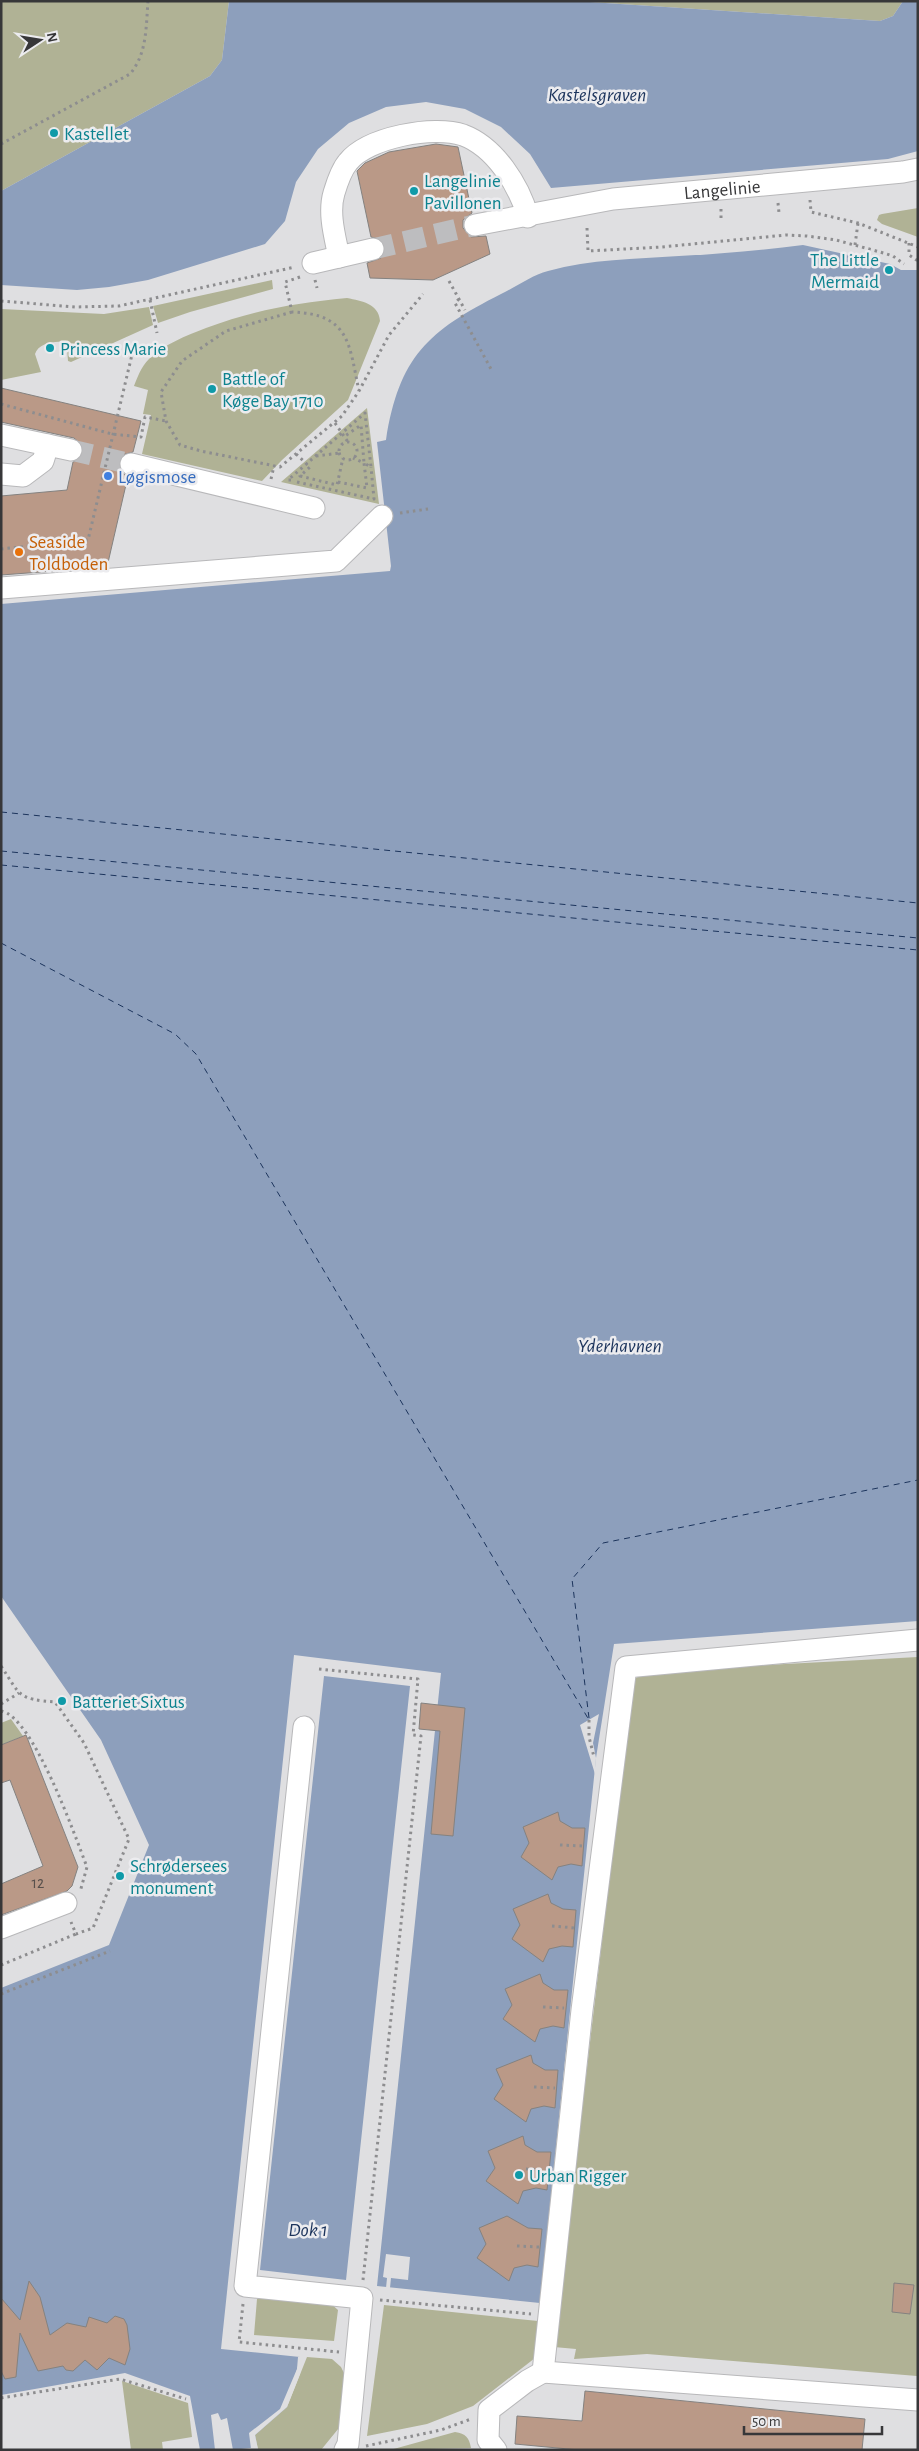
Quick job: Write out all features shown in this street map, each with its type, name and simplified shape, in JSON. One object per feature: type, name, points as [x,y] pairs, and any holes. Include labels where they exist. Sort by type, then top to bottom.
[{"type":"lane","points":[[339,257],[332,215],[333,195],[339,178],[348,162],[362,151],[382,141],[432,130],[464,136],[488,152],[507,171],[522,196],[528,216]]},
{"type":"lane","name":"Langelinie","points":[[475,226],[613,199],[903,172],[918,169]]},
{"type":"lane","points":[[313,263],[374,249]]},
{"type":"lane","points":[[1,435],[71,450]]},
{"type":"lane","points":[[1,474],[23,476],[43,461],[48,445]]},
{"type":"lane","points":[[131,464],[314,508]]},
{"type":"lane","points":[[1,588],[336,561],[392,514]]},
{"type":"lane","points":[[543,2372],[582,2010],[626,1668],[918,1640]]},
{"type":"lane","points":[[304,1727],[245,2286],[362,2298],[348,2444],[345,2449]]},
{"type":"lane","points":[[1,1928],[65,1904]]},
{"type":"lane","points":[[496,2450],[488,2440],[489,2410],[527,2381],[543,2372],[918,2400]]},
{"type":"path","points":[[1,144],[130,74],[138,64],[143,52],[148,1]]},
{"type":"path","points":[[800,201],[810,200],[811,212],[858,224],[918,247]]},
{"type":"path","points":[[778,203],[779,213]]},
{"type":"path","points":[[720,208],[721,218]]},
{"type":"path","points":[[855,245],[858,224]]},
{"type":"path","points":[[587,228],[588,251],[662,247],[786,235],[828,239],[855,245],[892,256],[904,264]]},
{"type":"path","points":[[909,243],[909,255],[918,261]]},
{"type":"path","points":[[1,301],[96,307],[119,306],[313,263]]},
{"type":"path","points":[[449,281],[465,310]]},
{"type":"path","points":[[287,292],[292,312]]},
{"type":"path","points":[[359,391],[350,348],[342,330],[327,318],[292,312],[226,331],[182,361],[161,392],[166,421],[180,445],[280,467],[342,416],[359,391],[389,335],[423,294]]},
{"type":"path","points":[[459,299],[454,303],[480,345],[491,369]]},
{"type":"path","points":[[150,300],[157,333]]},
{"type":"path","points":[[1,549],[88,540],[135,342]]},
{"type":"path","points":[[1,404],[112,434],[141,437],[145,417],[166,421]]},
{"type":"path","points":[[365,413],[374,499],[288,480],[315,456],[365,413]]},
{"type":"path","points":[[335,422],[348,442],[356,448],[353,458]]},
{"type":"path","points":[[296,454],[310,467],[300,476],[367,488],[361,425],[345,436]]},
{"type":"path","points":[[336,490],[343,458],[340,447],[348,442]]},
{"type":"path","points":[[315,456],[340,452]]},
{"type":"path","points":[[343,458],[353,458],[371,466]]},
{"type":"path","points":[[392,514],[428,509]]},
{"type":"path","points":[[1,1666],[19,1693],[28,1700],[55,1702],[84,1743],[129,1839],[93,1928],[1,1965]]},
{"type":"path","points":[[319,1669],[418,1679],[413,1735],[421,1736],[362,2298],[549,2315]]},
{"type":"path","points":[[1,1704],[19,1693]]},
{"type":"path","points":[[1,1711],[9,1712],[25,1731],[41,1758],[88,1867],[80,1892],[65,1904],[76,1934]]},
{"type":"path","points":[[560,1845],[580,1846]]},
{"type":"path","points":[[552,1926],[571,1928]]},
{"type":"path","points":[[1,1994],[110,1951]]},
{"type":"path","points":[[543,2007],[563,2008]]},
{"type":"path","points":[[534,2087],[553,2088]]},
{"type":"path","points":[[526,2169],[546,2170]]},
{"type":"path","points":[[517,2246],[537,2247]]},
{"type":"path","points":[[245,2286],[239,2342],[357,2354]]},
{"type":"path","points":[[1,2398],[120,2379],[186,2399]]},
{"type":"path","points":[[345,2449],[441,2430],[474,2418],[489,2410]]},
{"type":"green space","name":"Kastellet","points":[[1,1],[229,1],[222,60],[210,76],[1,191]]},
{"type":"green space","points":[[575,1],[903,1],[893,16],[880,21]]},
{"type":"green space","points":[[918,208],[918,237],[882,224],[877,220],[879,215],[882,214]]},
{"type":"green space","points":[[272,280],[273,289],[158,323],[153,306]]},
{"type":"green space","points":[[347,298],[369,304],[377,311],[380,321],[348,400],[282,460],[262,481],[142,454],[151,415],[143,414],[148,390],[134,386],[144,365],[155,354],[183,337],[241,316],[292,305]]},
{"type":"green space","points":[[149,307],[153,325],[71,362],[68,361],[67,348],[62,342],[46,344],[39,348],[35,354],[41,372],[1,380],[1,309],[104,314]]},
{"type":"green space","points":[[367,408],[379,504],[281,482]]},
{"type":"green space","points":[[918,1657],[917,2376],[647,2354],[574,2359],[576,2349],[554,2347],[631,1695],[636,1678],[650,1671]]},
{"type":"green space","points":[[11,1719],[23,1736],[1,1745],[1,1723]]},
{"type":"green space","points":[[271,2294],[328,2301],[338,2310],[334,2341],[254,2335],[257,2299]]},
{"type":"green space","points":[[384,2305],[538,2321],[535,2358],[473,2406],[427,2424],[367,2436]]},
{"type":"green space","points":[[307,2357],[332,2359],[341,2367],[346,2377],[343,2423],[321,2450],[258,2450],[255,2435],[287,2407]]},
{"type":"green space","points":[[122,2381],[188,2403],[192,2437],[162,2442],[163,2450],[131,2450]]},
{"type":"green space","points":[[455,2432],[466,2437],[471,2448],[390,2450]]},
{"type":"water","name":"Kastelsgraven","points":[[229,1],[575,1],[880,21],[893,16],[903,1],[918,1],[918,151],[888,159],[551,188],[530,154],[501,127],[465,109],[426,102],[386,107],[349,123],[318,149],[296,182],[285,221],[265,244],[148,280],[109,287],[77,290],[1,285],[1,191],[210,76],[222,60]]},
{"type":"water","name":"Yderhavnen","points":[[803,245],[890,264],[901,270],[918,270],[918,1621],[614,1644],[596,1758],[540,2303],[377,2286],[441,1673],[294,1655],[221,2349],[300,2357],[287,2407],[255,2435],[257,2447],[233,2450],[227,2418],[221,2420],[218,2413],[211,2415],[215,2450],[200,2450],[190,2396],[125,2373],[1,2395],[1,1988],[109,1945],[149,1845],[101,1740],[1,1596],[1,604],[390,571],[377,442],[386,440],[399,387],[409,367],[421,350],[436,335],[476,307],[530,278],[564,267],[613,260],[726,253]]},
{"type":"water","name":"Dok 1","points":[[324,1676],[410,1686],[346,2280],[260,2270]]},
{"type":"pier","points":[[599,1714],[593,1743],[596,1758],[595,1774],[580,1725]]},
{"type":"pier","points":[[386,2254],[410,2257],[408,2280],[391,2278],[390,2288],[386,2288],[387,2278],[383,2277]]},
{"type":"pier","points":[[298,2357],[303,2357],[300,2374],[287,2407],[255,2435],[258,2449],[248,2450],[251,2449],[249,2433],[280,2409],[297,2369]]},
{"type":"building","name":"Langelinie Pavillonen","points":[[436,144],[458,147],[472,213],[463,220],[463,228],[471,237],[486,236],[490,254],[433,280],[370,278],[367,263],[381,258],[385,247],[382,240],[371,237],[357,171],[365,163],[389,152]]},
{"type":"building","points":[[1,388],[141,421],[133,452],[122,455],[119,462],[122,473],[128,476],[107,567],[1,575],[1,496],[67,490],[73,462],[80,459],[83,446],[74,438],[1,422]]},
{"type":"building","points":[[421,1703],[465,1708],[453,1836],[431,1834],[440,1731],[419,1729]]},
{"type":"building","points":[[26,1735],[78,1867],[72,1886],[67,1891],[1,1915],[1,1884],[43,1866],[10,1780],[1,1783],[1,1745]]},
{"type":"building","points":[[558,1812],[560,1821],[572,1828],[585,1828],[582,1866],[571,1864],[558,1867],[552,1880],[521,1857],[529,1843],[523,1827]]},
{"type":"building","points":[[548,1894],[551,1903],[563,1909],[576,1910],[573,1947],[562,1946],[549,1949],[543,1962],[512,1939],[520,1925],[513,1909]]},
{"type":"building","points":[[540,1974],[543,1983],[554,1990],[568,1990],[564,2028],[553,2026],[540,2029],[535,2042],[503,2019],[512,2005],[505,1989]]},
{"type":"building","name":"Urban Rigger","points":[[531,2055],[533,2063],[545,2070],[558,2070],[555,2108],[544,2106],[531,2109],[526,2122],[494,2099],[503,2085],[496,2069]]},
{"type":"building","name":"Urban Rigger","points":[[523,2136],[525,2145],[537,2152],[551,2152],[547,2190],[536,2188],[523,2191],[518,2204],[486,2181],[495,2168],[488,2151]]},
{"type":"building","name":"Urban Rigger","points":[[507,2216],[528,2228],[542,2229],[538,2267],[527,2265],[514,2268],[509,2281],[477,2258],[486,2244],[479,2228]]},
{"type":"building","points":[[29,2281],[40,2297],[50,2335],[67,2323],[86,2327],[89,2317],[107,2323],[115,2316],[124,2319],[127,2325],[130,2349],[125,2365],[109,2358],[97,2370],[85,2360],[73,2371],[66,2370],[63,2366],[38,2371],[20,2333],[16,2377],[5,2379],[1,2371],[1,2298],[20,2320]]},
{"type":"building","points":[[894,2283],[914,2285],[910,2314],[892,2312]]},
{"type":"building","points":[[585,2391],[865,2419],[862,2450],[579,2450],[515,2444],[517,2416],[582,2421]]},
{"type":"ferry route","points":[[1,812],[918,903]]},
{"type":"ferry route","points":[[1,851],[918,938]]},
{"type":"ferry route","points":[[1,865],[918,950]]},
{"type":"ferry route","points":[[1,943],[175,1034],[196,1054],[589,1720]]},
{"type":"ferry route","points":[[589,1718],[572,1579],[603,1543],[918,1480]]},
{"type":"tunnel","points":[[373,249],[475,225]]},
{"type":"tunnel","points":[[71,450],[131,464]]},
{"type":"place","name":"Kastellet","points":[[54,133]]},
{"type":"place","name":"Langelinie Pavillonen","points":[[414,191]]},
{"type":"place","name":"The Little Mermaid","points":[[889,270]]},
{"type":"place","name":"Princess Marie","points":[[50,348]]},
{"type":"place","name":"Battle of Køge Bay 1710","points":[[212,389]]},
{"type":"place","name":"Løgismose","points":[[108,476]]},
{"type":"place","name":"Seaside Toldboden","points":[[19,552]]},
{"type":"place","name":"Batteriet Sixtus","points":[[62,1701]]},
{"type":"place","name":"Schrødersees monument","points":[[120,1876]]},
{"type":"place","name":"Urban Rigger","points":[[519,2175]]}]
